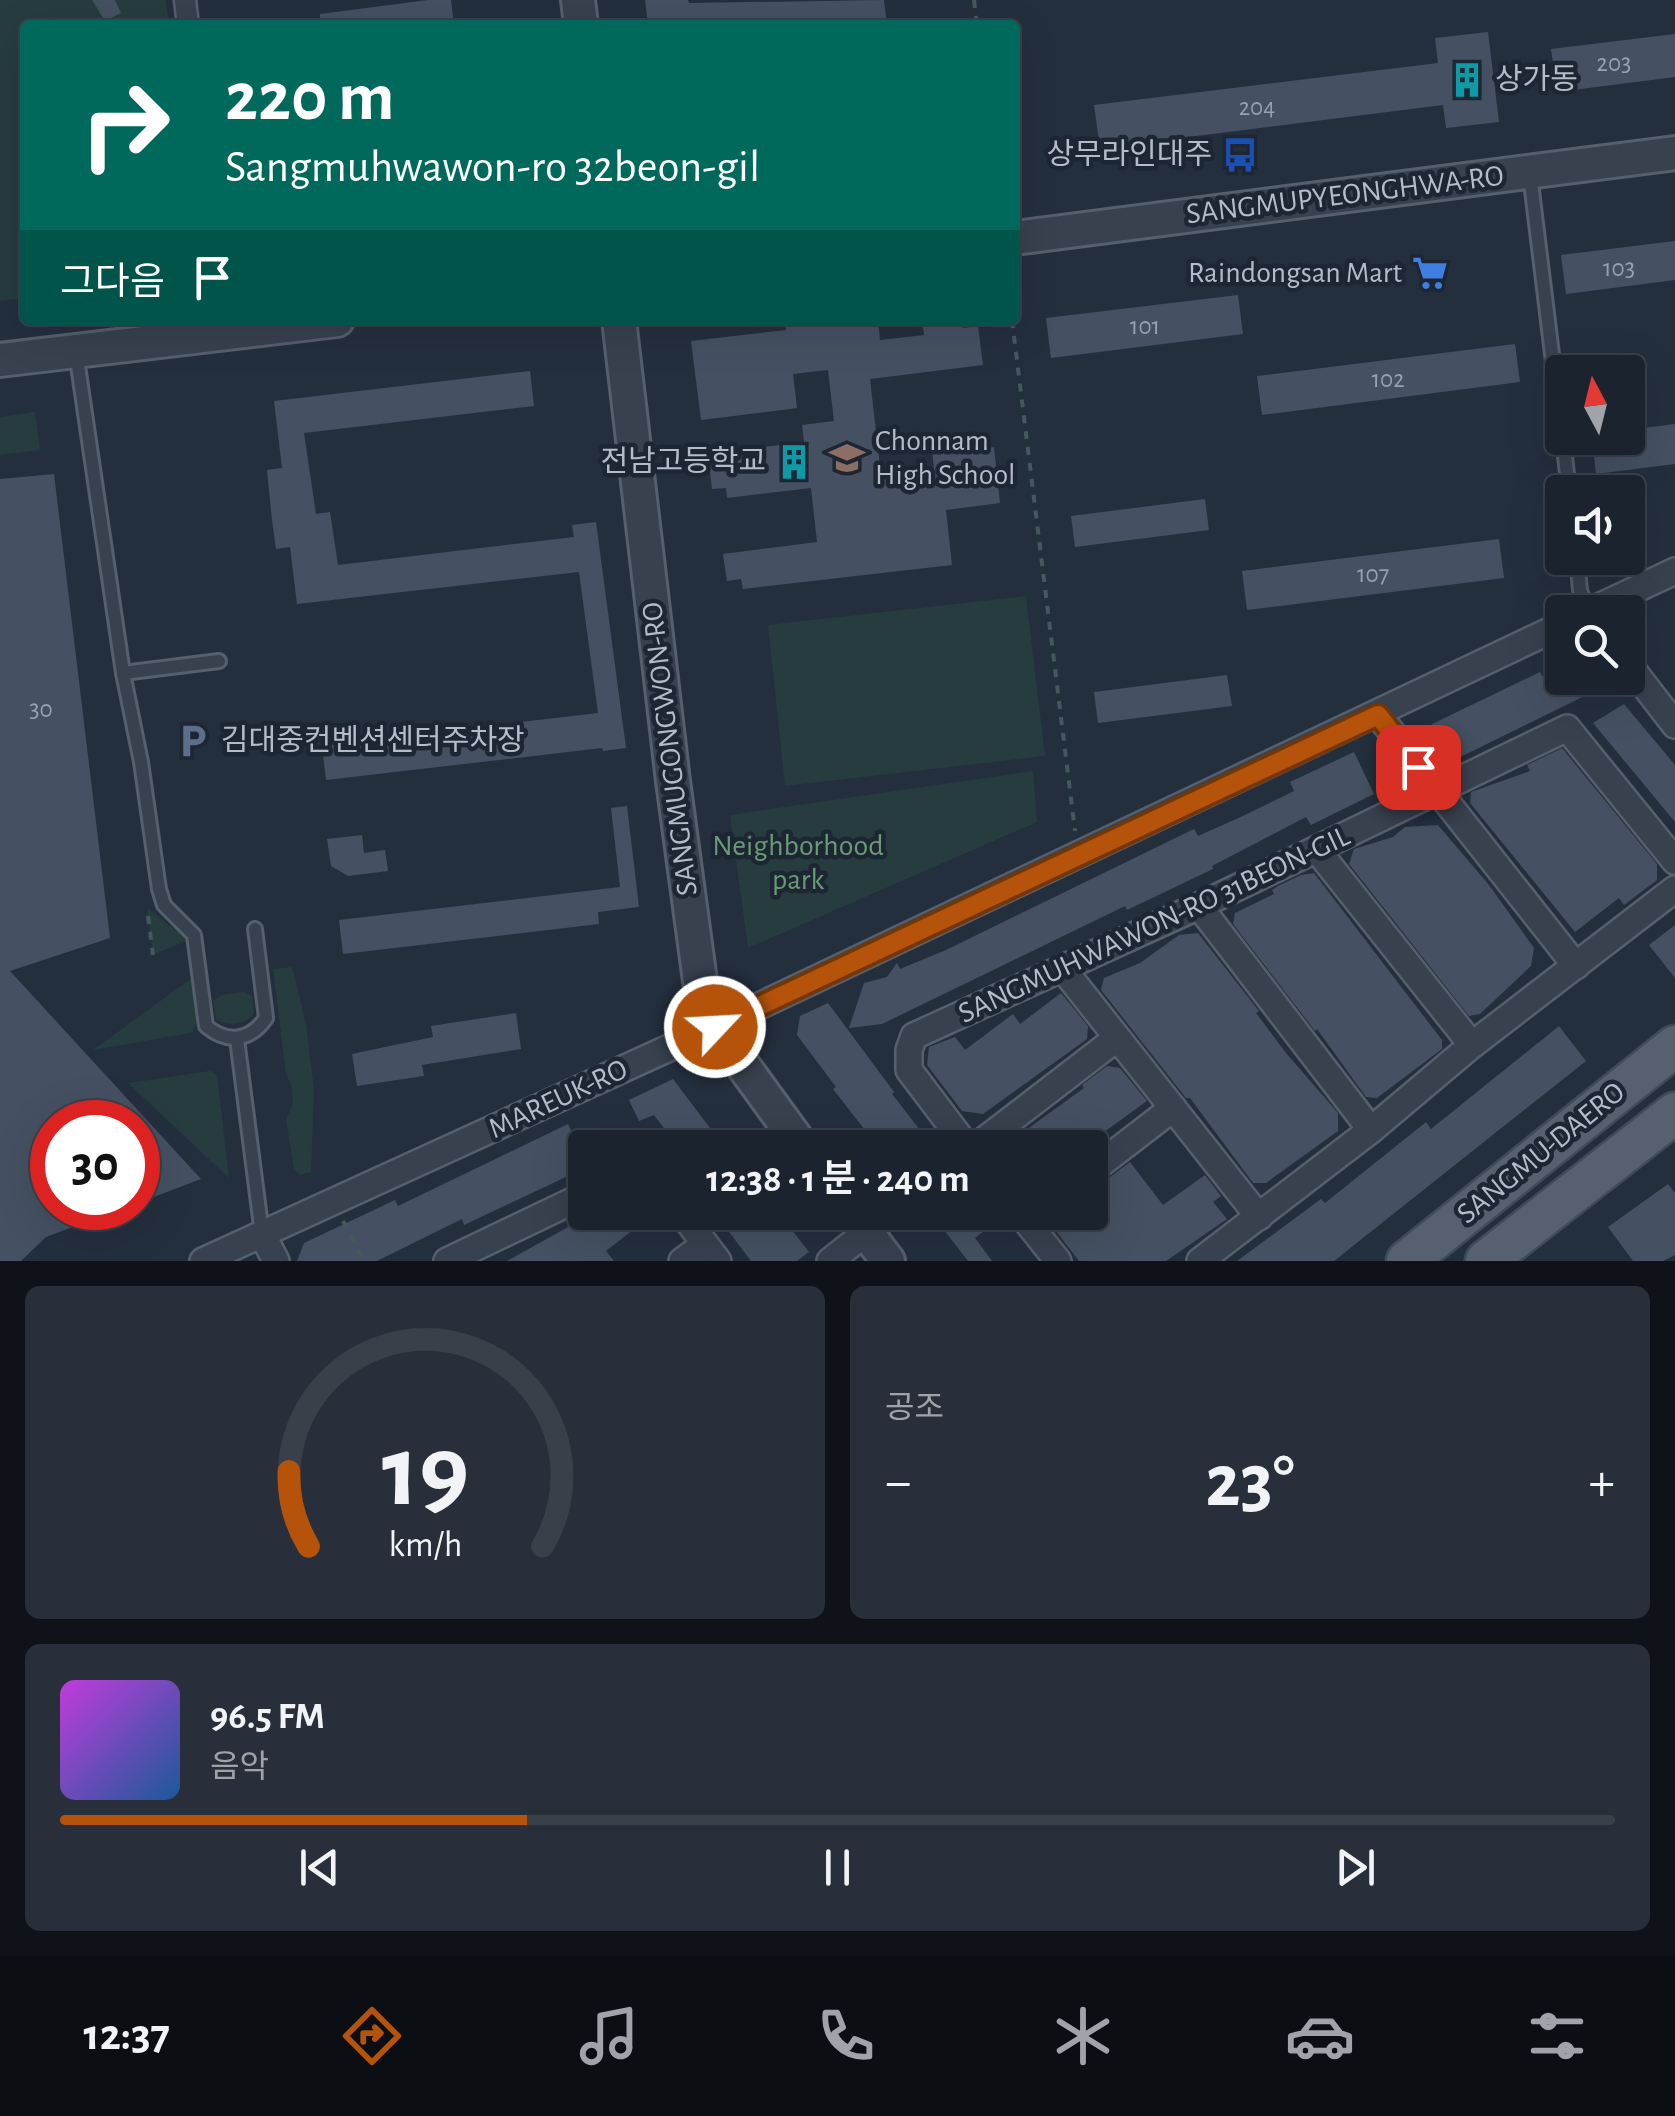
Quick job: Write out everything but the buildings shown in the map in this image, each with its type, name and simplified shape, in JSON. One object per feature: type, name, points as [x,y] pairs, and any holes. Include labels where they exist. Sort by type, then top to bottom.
[{"type":"main road","name":"SANGMU-DAERO","points":[[1407,1261],[1675,1046]]},
{"type":"main road","name":"SANGMU-DAERO","points":[[1486,1261],[1675,1114]]},
{"type":"street","name":"SANGMUPYEONGHWA-RO","points":[[1020,237],[1675,153]]},
{"type":"street","points":[[0,360],[258,325]]},
{"type":"street","name":"SANGMUGONGWON-RO","points":[[620,325],[700,982],[715,1027],[790,1130]]},
{"type":"street","points":[[1624,595],[1675,571]]},
{"type":"street","name":"MAREUK-RO","points":[[203,1261],[715,1027],[1545,633]]},
{"type":"street","points":[[1645,686],[1675,725]]},
{"type":"street","points":[[1378,715],[1576,966]]},
{"type":"street","name":"SANGMUHWAWON-RO 31BEON-GIL","points":[[957,1130],[909,1070],[908,1050],[914,1036],[1199,906],[1568,728],[1675,861]]},
{"type":"street","points":[[1317,850],[1472,1045]]},
{"type":"street","points":[[1200,1261],[1675,890]]},
{"type":"street","points":[[1199,906],[1372,1130]]},
{"type":"street","points":[[1063,969],[1259,1218]]},
{"type":"street","points":[[995,1130],[1117,1038]]},
{"type":"street","points":[[1108,1158],[1173,1108]]},
{"type":"street","points":[[451,1260],[568,1203]]},
{"type":"street","points":[[682,1261],[711,1252],[694,1230]]},
{"type":"street","points":[[830,1261],[853,1230]]},
{"type":"street","points":[[864,1230],[888,1261]]},
{"type":"street","points":[[1037,1230],[1058,1261]]},
{"type":"street","points":[[262,1234],[276,1261]]},
{"type":"lane","points":[[1530,172],[1553,355]]},
{"type":"lane","points":[[75,350],[122,673],[142,762],[164,905],[194,935],[206,1026],[225,1038],[237,1039],[259,1028],[266,1018],[254,928]]},
{"type":"lane","points":[[122,673],[219,661]]},
{"type":"lane","points":[[237,1039],[262,1234]]},
{"type":"path","points":[[1013,325],[1073,827],[1086,851]]},
{"type":"path","points":[[342,1218],[364,1261]]},
{"type":"green space","points":[[0,0],[166,0],[168,20],[20,20],[20,299],[0,301]]},
{"type":"green space","points":[[35,412],[40,450],[0,455],[0,417]]},
{"type":"green space","points":[[1026,596],[1045,756],[785,786],[768,625]]},
{"type":"green space","name":"Neighborhood park","points":[[1033,771],[1037,822],[748,948],[730,815]]},
{"type":"green space","points":[[147,908],[188,940],[153,955]]},
{"type":"green space","points":[[292,967],[306,1024],[314,1089],[311,1172],[300,1175],[294,1170],[286,1119],[293,1104],[273,969]]},
{"type":"green space","points":[[192,978],[198,1023],[191,1033],[93,1050]]},
{"type":"green space","points":[[243,992],[252,996],[254,1014],[236,1024],[216,1019],[213,1001],[222,995]]},
{"type":"green space","points":[[210,1071],[217,1075],[229,1178],[160,1113],[160,1100],[146,1100],[128,1083]]},
{"type":"place","name":"상가동","points":[[1467,80]]},
{"type":"place","name":"상무라인대주","points":[[1240,155]]},
{"type":"place","name":"Raindongsan Mart","points":[[1430,273]]},
{"type":"place","name":"Chonnam High School","points":[[847,458]]},
{"type":"place","name":"전남고등학교","points":[[794,462]]},
{"type":"place","name":"김대중컨벤션센터주차장","points":[[193,741]]},
{"type":"route","points":[[715,1027],[1378,715],[1418,767]]}]
